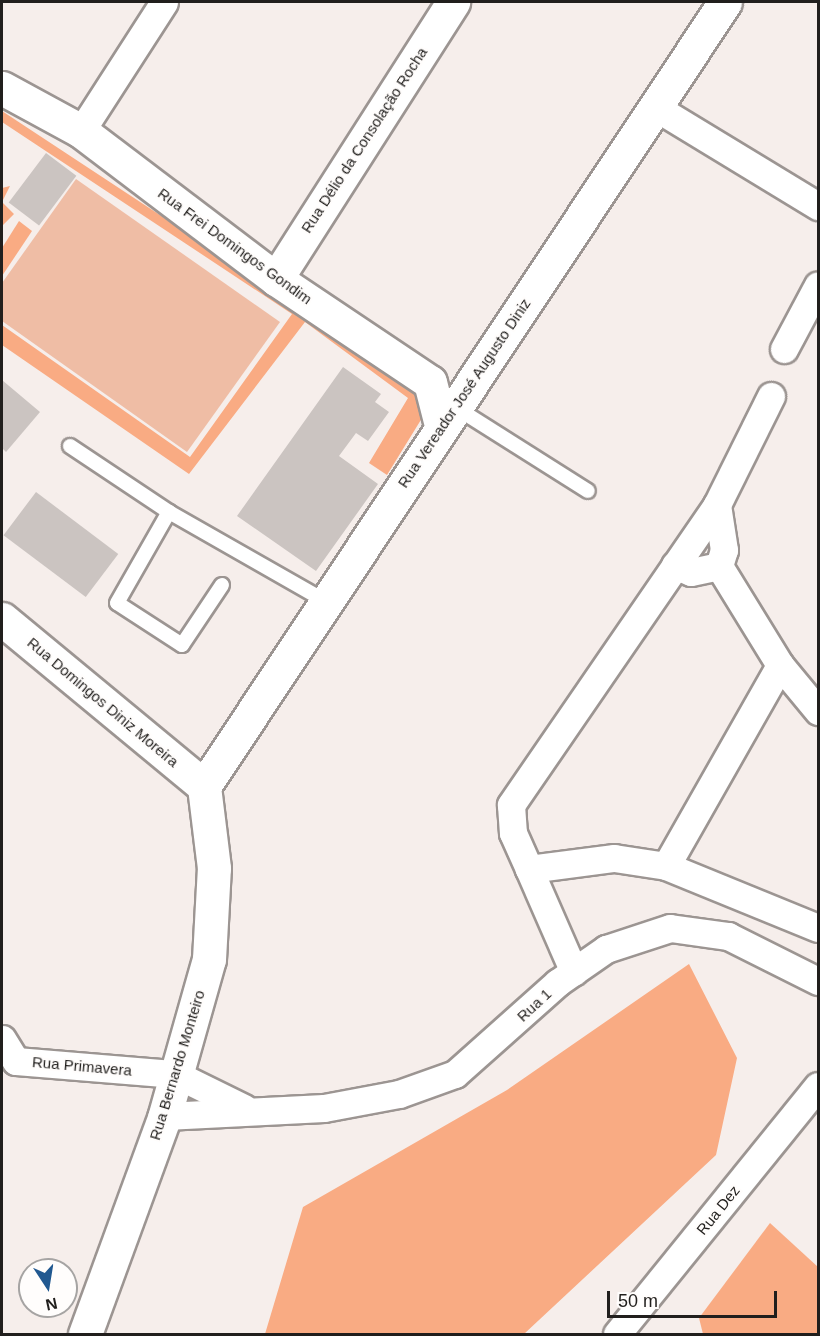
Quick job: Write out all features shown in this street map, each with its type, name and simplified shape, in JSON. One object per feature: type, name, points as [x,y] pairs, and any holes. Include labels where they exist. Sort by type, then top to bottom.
[{"type":"street","points":[[81,131],[164,2]]},
{"type":"street","name":"Rua Délio da Consolação Rocha","points":[[276,279],[453,2]]},
{"type":"street","name":"Rua Vereador José Augusto Diniz","points":[[204,786],[725,2]]},
{"type":"street","name":"Rua Frei Domingos Gondim","points":[[2,88],[81,131],[276,279],[430,382],[448,416]]},
{"type":"street","points":[[655,107],[819,206]]},
{"type":"street","points":[[784,349],[819,285]]},
{"type":"street","points":[[574,972],[513,833],[512,805],[717,505],[771,396]]},
{"type":"street","points":[[717,505],[724,549],[720,566],[780,665],[819,711]]},
{"type":"street","points":[[675,565],[691,572],[720,566]]},
{"type":"street","name":"Rua Domingos Diniz Moreira","points":[[9,636],[204,786]]},
{"type":"street","points":[[666,866],[780,665]]},
{"type":"street","name":"Rua Bernardo Monteiro","points":[[85,1335],[165,1116],[208,959],[214,868],[204,786]]},
{"type":"street","points":[[529,869],[614,858],[666,866],[819,928]]},
{"type":"street","name":"Rua 1","points":[[165,1116],[245,1109],[324,1108],[399,1094],[455,1074],[574,972],[606,950],[670,928],[728,936],[819,981]]},
{"type":"street","name":"Rua Primavera","points":[[2,1039],[16,1061],[175,1074]]},
{"type":"street","name":"Rua 1","points":[[175,1074],[245,1109]]},
{"type":"street","name":"Rua Dez","points":[[617,1335],[819,1086]]},
{"type":"lane","points":[[448,416],[588,491]]},
{"type":"lane","points":[[70,446],[169,512],[325,601]]},
{"type":"lane","points":[[169,512],[117,603],[182,645],[222,585]]},
{"type":"shaded area","points":[[2,111],[415,383],[427,410],[387,475],[369,463],[408,398],[305,322],[189,474],[2,345],[2,325],[190,457],[292,314],[2,122]]},
{"type":"shaded area","points":[[76,179],[280,322],[187,452],[2,321],[2,283]]},
{"type":"shaded area","points":[[10,186],[2,202],[2,188]]},
{"type":"shaded area","points":[[2,202],[14,214],[2,226]]},
{"type":"shaded area","points":[[19,221],[32,231],[2,276],[2,248]]},
{"type":"shaded area","points":[[689,964],[737,1058],[716,1155],[524,1334],[265,1334],[303,1207],[507,1090]]},
{"type":"shaded area","points":[[770,1223],[818,1267],[818,1334],[703,1334],[699,1318]]},
{"type":"building","points":[[46,153],[76,176],[39,225],[9,203]]},
{"type":"building","points":[[343,367],[381,394],[375,402],[389,412],[368,441],[356,433],[339,456],[378,484],[316,571],[237,516]]},
{"type":"building","points":[[2,380],[40,412],[6,452],[2,448]]},
{"type":"building","points":[[36,492],[118,554],[86,597],[4,535]]}]
